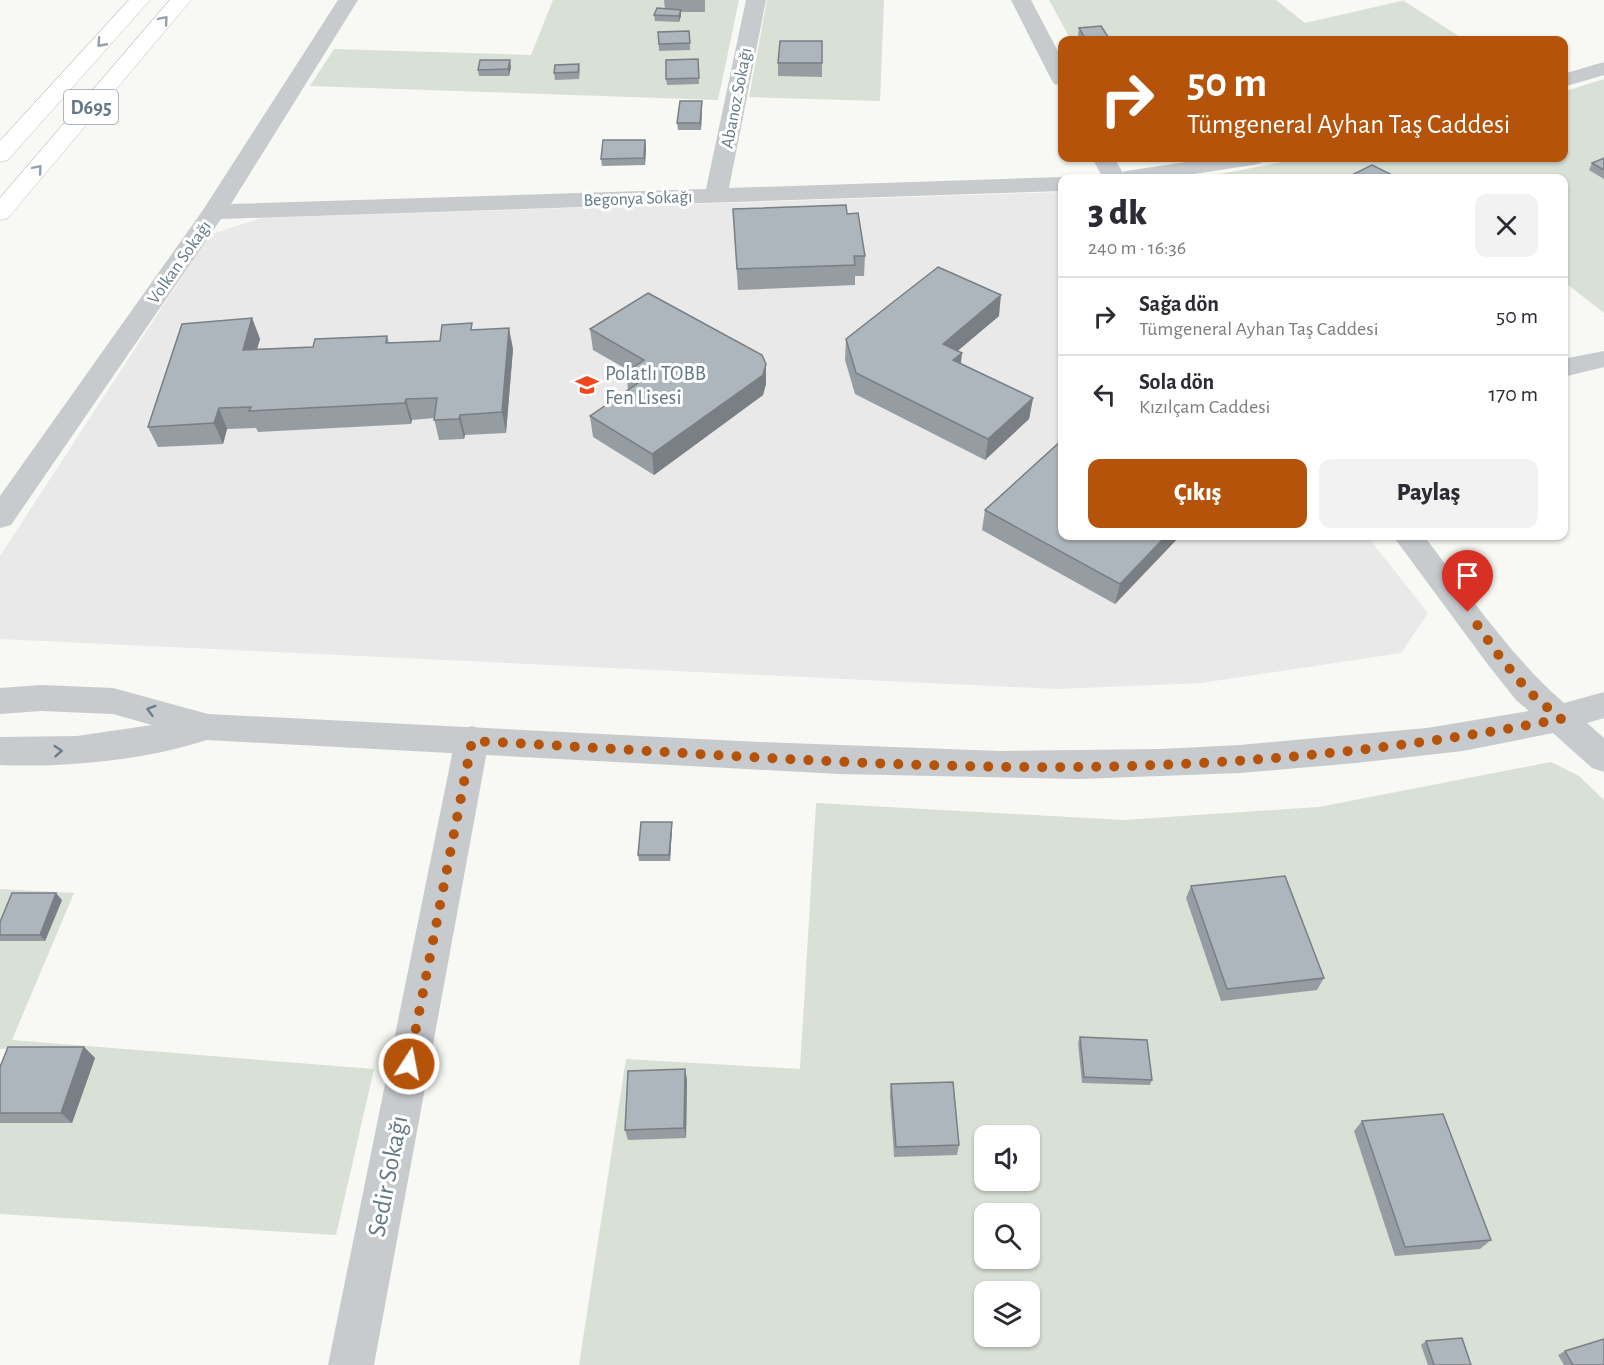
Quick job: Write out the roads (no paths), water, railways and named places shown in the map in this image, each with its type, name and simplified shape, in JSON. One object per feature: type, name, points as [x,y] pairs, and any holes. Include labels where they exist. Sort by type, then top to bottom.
[{"type":"main road","name":"D695","points":[[0,155],[140,0]]},
{"type":"main road","name":"D695","points":[[0,213],[181,0]]},
{"type":"street","name":"Volkan Sokağı","points":[[0,518],[214,212],[348,0]]},
{"type":"street","name":"Abanoz Sokağı","points":[[716,195],[756,0]]},
{"type":"street","points":[[1021,0],[1058,71]]},
{"type":"street","points":[[1568,79],[1604,68]]},
{"type":"street","points":[[1151,174],[1228,162]]},
{"type":"street","name":"Begonya Sokağı","points":[[214,212],[1058,184]]},
{"type":"street","points":[[1568,367],[1604,359]]},
{"type":"street","points":[[1411,540],[1528,691],[1604,758]]},
{"type":"street","points":[[0,701],[41,698],[113,701],[208,726],[889,764],[1017,767],[1141,765],[1271,758],[1400,745],[1497,732],[1561,719],[1604,705]]},
{"type":"street","points":[[0,751],[56,752],[88,749],[126,744],[208,726]]},
{"type":"street","name":"Sedir Sokağı","points":[[351,1365],[472,741]]},
{"type":"place","name":"Polatlı TOBB Fen Lisesi","points":[[587,385]]}]
